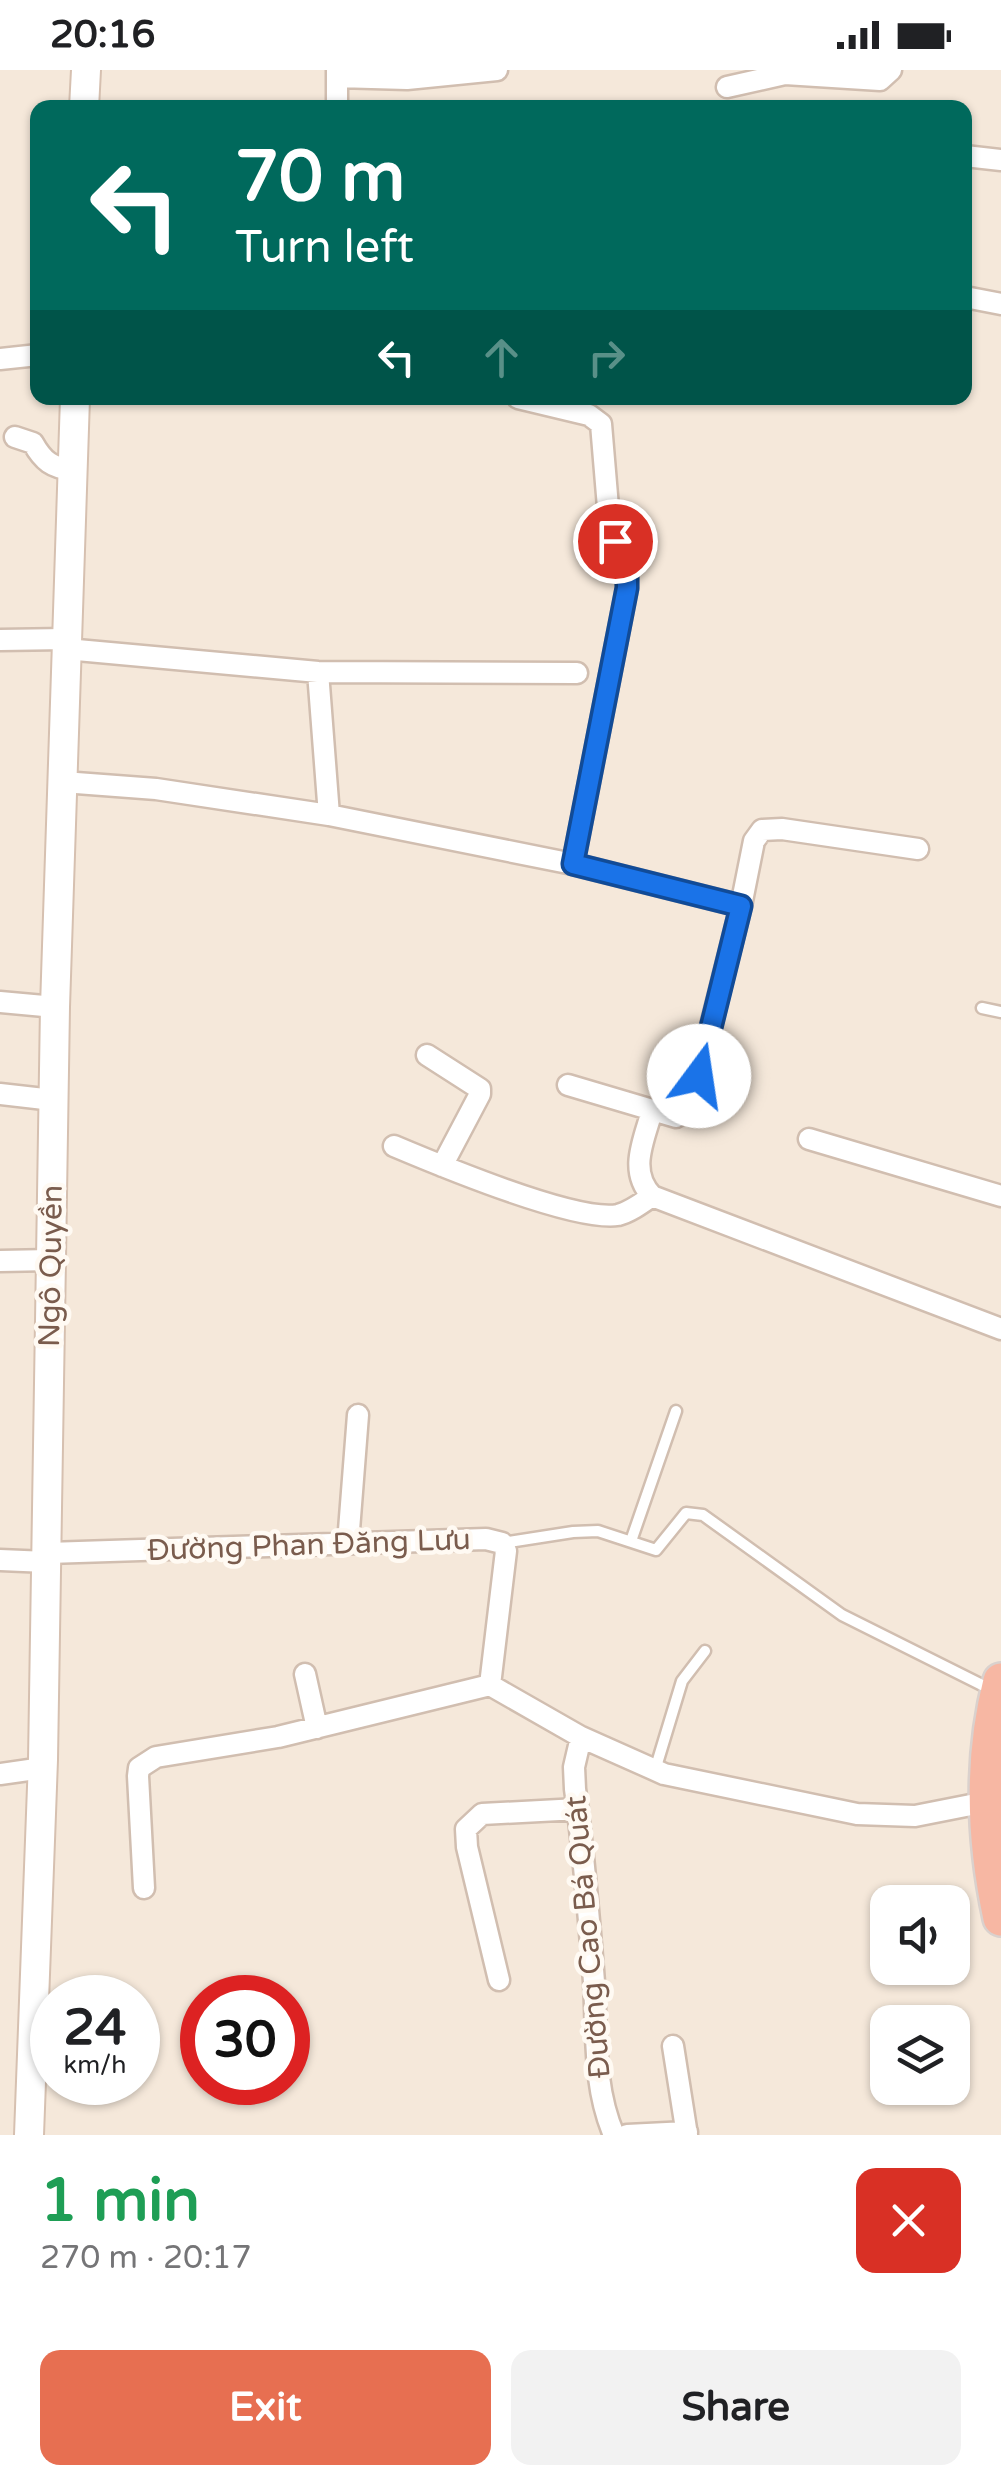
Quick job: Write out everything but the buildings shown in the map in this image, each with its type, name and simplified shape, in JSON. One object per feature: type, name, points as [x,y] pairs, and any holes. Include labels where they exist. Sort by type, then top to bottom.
[{"type":"highway","points":[[999,1687],[988,1748],[986,1802],[990,1861],[1001,1918]]},
{"type":"street","points":[[84,100],[86,70]]},
{"type":"street","points":[[337,100],[337,74],[407,79],[498,70]]},
{"type":"street","points":[[726,86],[785,74],[880,80],[891,70]]},
{"type":"street","points":[[972,157],[1001,160]]},
{"type":"street","points":[[972,298],[1001,304]]},
{"type":"street","points":[[0,358],[30,356]]},
{"type":"street","name":"Ngô Quyền","points":[[29,2135],[43,1768],[55,1007],[75,405]]},
{"type":"street","points":[[547,405],[589,415],[601,424],[609,519],[627,575],[573,864]]},
{"type":"street","points":[[15,437],[34,443],[40,456],[52,466],[73,470]]},
{"type":"street","points":[[0,640],[318,672],[577,673]]},
{"type":"street","points":[[318,672],[329,815]]},
{"type":"street","points":[[63,782],[156,789],[329,815],[573,864],[741,906]]},
{"type":"street","points":[[568,1086],[676,1117],[692,1105],[754,841],[762,830],[782,829],[918,848]]},
{"type":"street","points":[[0,1002],[55,1007]]},
{"type":"street","points":[[427,1055],[480,1089],[442,1166]]},
{"type":"street","points":[[0,1094],[53,1100]]},
{"type":"street","points":[[652,1110],[638,1175],[652,1196],[1001,1329]]},
{"type":"street","points":[[809,1139],[1001,1196]]},
{"type":"street","points":[[394,1146],[579,1212],[624,1214],[652,1196]]},
{"type":"street","points":[[0,1261],[51,1260]]},
{"type":"street","points":[[348,1543],[358,1415]]},
{"type":"street","name":"Đường Phan Đăng Lưu","points":[[0,1560],[486,1538],[502,1543],[506,1552],[490,1685]]},
{"type":"street","points":[[305,1674],[317,1728]]},
{"type":"street","points":[[144,1888],[138,1776],[144,1763],[156,1757],[317,1728],[490,1685],[581,1738],[655,1770],[858,1814],[915,1816],[986,1802]]},
{"type":"street","name":"Đường Cao Bá Quát","points":[[581,1738],[574,1767],[598,2070],[614,2135]]},
{"type":"street","points":[[0,1774],[43,1768]]},
{"type":"street","points":[[498,1980],[466,1829],[482,1814],[578,1808]]},
{"type":"street","points":[[627,2135],[687,2134],[674,2046]]},
{"type":"lane","points":[[982,1008],[1001,1012]]},
{"type":"lane","points":[[631,1541],[676,1411]]},
{"type":"lane","points":[[502,1543],[598,1531],[656,1550],[686,1514],[703,1515],[842,1615],[999,1687]]},
{"type":"lane","points":[[655,1770],[682,1682],[704,1651]]},
{"type":"shaded area","points":[[0,70],[1001,70],[1001,2135],[0,2135]]},
{"type":"route","points":[[615,541],[627,575],[627,588],[573,864],[741,906],[699,1076]]}]
